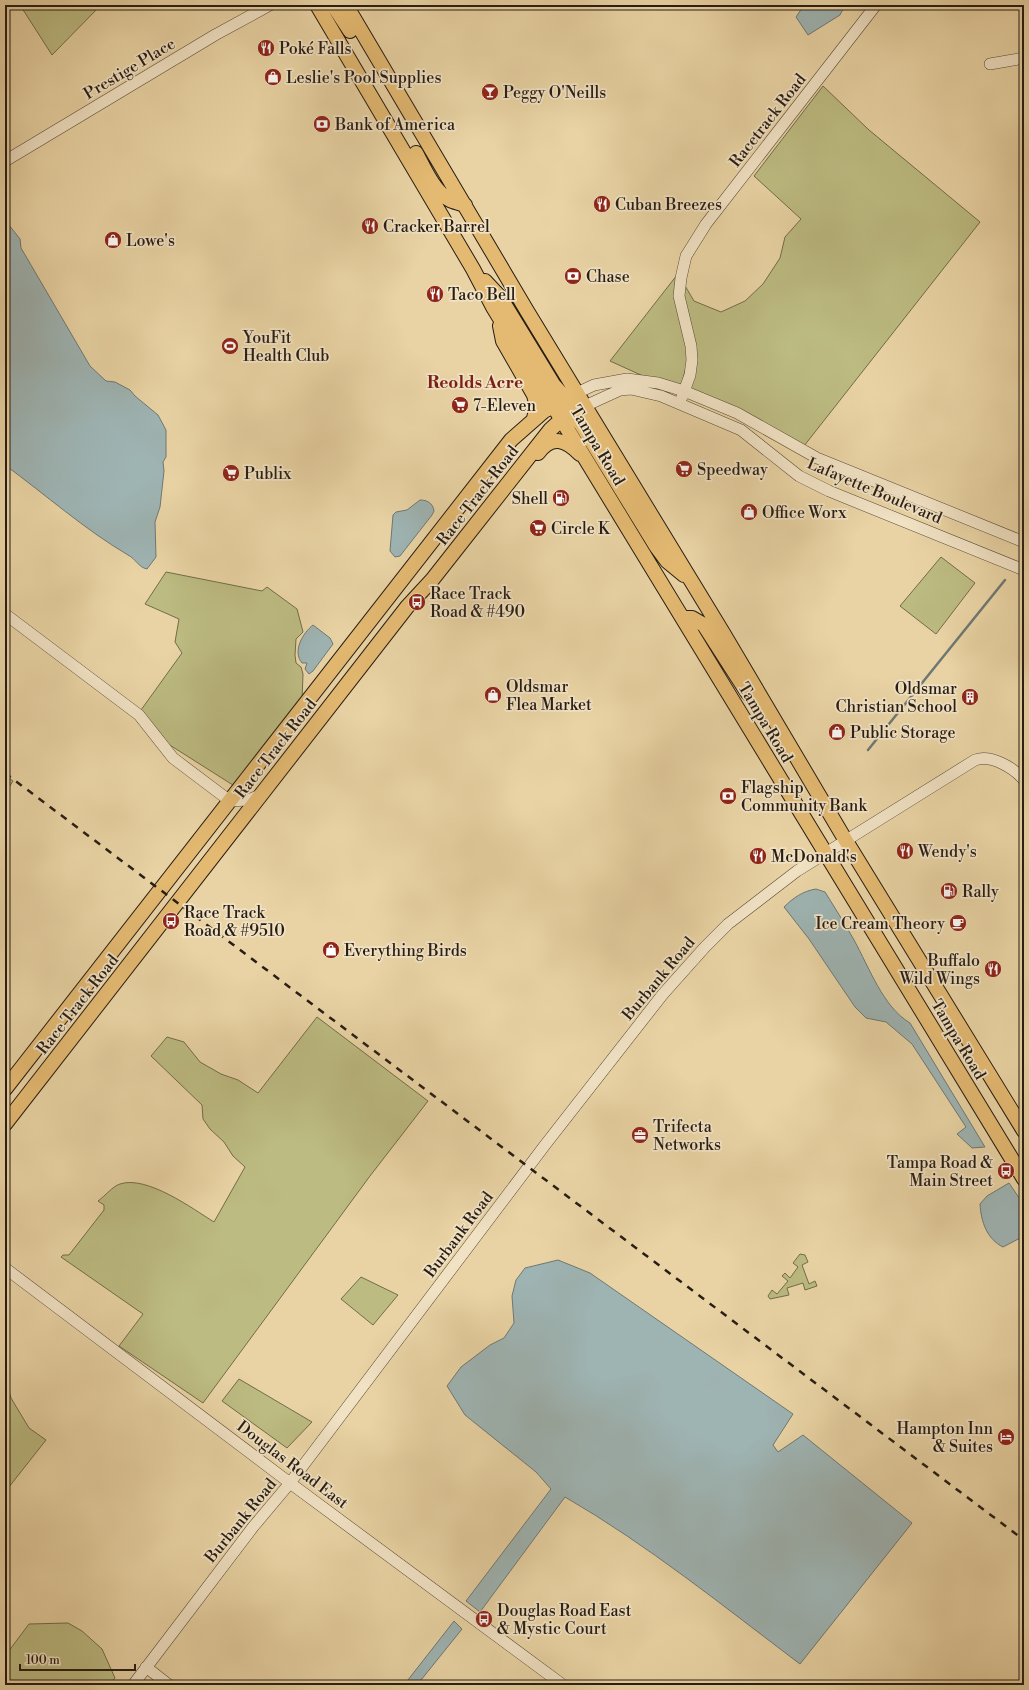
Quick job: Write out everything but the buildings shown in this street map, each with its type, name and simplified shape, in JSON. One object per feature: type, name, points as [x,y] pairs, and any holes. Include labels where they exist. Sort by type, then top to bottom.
[{"type":"main road","points":[[317,5],[473,269],[497,314],[562,406],[576,418],[586,431],[667,561],[691,580]]},
{"type":"main road","points":[[333,5],[382,84],[404,104]]},
{"type":"main road","points":[[346,5],[562,368],[562,406],[448,549],[407,607]]},
{"type":"main road","points":[[380,112],[396,120],[435,185],[444,196],[465,204]]},
{"type":"main road","points":[[473,269],[500,297],[553,384],[562,406]]},
{"type":"main road","points":[[497,314],[503,341],[534,395],[537,407],[534,418]]},
{"type":"main road","name":"Tampa Road","points":[[1024,1131],[846,841],[691,580],[584,406],[562,406],[587,460],[1024,1179]]},
{"type":"main road","name":"Race Track Road","points":[[5,1089],[511,440],[534,418],[562,406]]},
{"type":"main road","name":"Race Track Road","points":[[5,1124],[385,635],[407,607],[432,580],[545,435],[562,406]]},
{"type":"main road","points":[[432,580],[455,560],[542,448],[548,443],[555,441],[565,442],[571,445],[587,460]]},
{"type":"main road","points":[[407,607],[405,592],[408,585],[482,490],[496,459]]},
{"type":"main road","points":[[376,614],[394,605],[407,607]]},
{"type":"main road","points":[[684,618],[692,618],[704,624],[747,692],[775,720]]},
{"type":"main road","points":[[297,748],[303,729],[354,661],[358,650],[356,639],[366,641],[376,640],[385,635]]},
{"type":"main road","points":[[262,760],[286,762]]},
{"type":"street","name":"Prestige Place","points":[[5,161],[215,35],[270,5]]},
{"type":"street","name":"Racetrack Road","points":[[684,391],[690,374],[692,360],[691,346],[680,296],[681,278],[686,256],[706,224],[876,5]]},
{"type":"street","points":[[990,64],[1024,58]]},
{"type":"street","name":"Lafayette Boulevard","points":[[562,406],[599,384],[627,379],[658,383],[684,391],[737,413],[817,458],[1024,542]]},
{"type":"street","name":"Lafayette Boulevard","points":[[584,406],[608,394],[631,389],[647,392],[680,403],[741,430],[799,476],[830,491],[1024,570]]},
{"type":"street","points":[[680,403],[684,391]]},
{"type":"street","points":[[5,614],[139,715],[173,758],[230,801],[248,800],[260,795]]},
{"type":"street","name":"Burbank Road","points":[[133,1685],[253,1527],[290,1483],[545,1145],[663,994],[728,924],[825,852],[846,841],[978,759],[995,761],[1024,780]]},
{"type":"street","name":"Douglas Road East","points":[[5,1268],[290,1483],[563,1685]]},
{"type":"street","points":[[146,1667],[169,1685]]},
{"type":"shaded area","points":[[20,5],[101,5],[52,55]]},
{"type":"shaded area","points":[[823,86],[869,130],[980,222],[804,446],[689,388],[684,284],[694,301],[721,312],[745,301],[763,284],[780,258],[785,237],[801,219],[754,176]]},
{"type":"shaded area","points":[[677,275],[688,360],[681,386],[643,376],[610,361]]},
{"type":"shaded area","points":[[941,557],[975,583],[936,634],[900,606]]},
{"type":"shaded area","points":[[166,572],[262,591],[267,587],[297,609],[303,632],[296,639],[295,655],[296,663],[301,667],[303,674],[302,701],[236,787],[165,742],[141,710],[182,653],[175,642],[179,619],[145,604]]},
{"type":"shaded area","points":[[5,775],[13,781],[5,794]]},
{"type":"shaded area","points":[[317,1017],[428,1101],[370,1176],[203,1403],[119,1346],[143,1314],[61,1257],[63,1255],[69,1255],[104,1210],[104,1205],[98,1201],[117,1185],[131,1183],[143,1184],[169,1195],[214,1222],[245,1167],[233,1156],[224,1142],[210,1129],[203,1119],[202,1105],[151,1056],[167,1037],[184,1042],[200,1062],[221,1074],[238,1080],[258,1093]]},
{"type":"shaded area","points":[[800,1254],[805,1255],[808,1262],[802,1265],[809,1284],[815,1281],[817,1286],[805,1290],[803,1283],[787,1288],[789,1295],[770,1299],[768,1296],[772,1290],[777,1294],[788,1281],[782,1276],[785,1273],[790,1278],[798,1267],[793,1263]]},
{"type":"shaded area","points":[[361,1277],[398,1295],[373,1325],[341,1299]]},
{"type":"shaded area","points":[[5,1378],[11,1398],[29,1428],[46,1440],[5,1492]]},
{"type":"shaded area","points":[[239,1379],[312,1422],[287,1448],[222,1401]]},
{"type":"shaded area","points":[[68,1623],[82,1631],[102,1649],[115,1678],[109,1685],[5,1685],[5,1656],[29,1624]]},
{"type":"water","points":[[804,5],[845,5],[840,15],[808,35],[796,17]]},
{"type":"water","points":[[5,220],[20,239],[21,248],[90,366],[106,381],[115,382],[130,390],[158,415],[166,430],[166,457],[163,462],[164,471],[160,507],[155,522],[156,557],[147,569],[141,567],[131,557],[81,523],[5,465]]},
{"type":"water","points":[[420,500],[429,502],[434,511],[400,556],[395,557],[390,551],[393,515],[396,512],[407,510]]},
{"type":"water","points":[[313,625],[330,638],[333,644],[313,671],[309,674],[305,669],[307,663],[302,663],[299,658],[298,648],[302,637]]},
{"type":"water","points":[[816,889],[825,892],[844,922],[884,997],[900,1016],[910,1023],[985,1147],[972,1148],[957,1134],[966,1127],[912,1044],[886,1022],[866,1018],[855,1007],[809,939],[784,907],[798,895]]},
{"type":"water","points":[[1009,1183],[1024,1205],[1024,1236],[1003,1247],[997,1244],[989,1235],[983,1223],[980,1204],[987,1196]]},
{"type":"water","points":[[558,1260],[590,1273],[793,1414],[773,1445],[778,1452],[803,1435],[912,1523],[800,1664],[714,1598],[656,1556],[626,1535],[565,1497],[480,1612],[466,1601],[551,1489],[536,1472],[465,1415],[447,1386],[461,1367],[490,1345],[504,1338],[514,1323],[512,1296],[516,1280],[525,1268]]},
{"type":"water","points":[[454,1621],[462,1629],[417,1685],[404,1685]]},
{"type":"waterway","points":[[1020,561],[1024,557]]},
{"type":"waterway","points":[[868,750],[1005,580]]},
{"type":"railway","points":[[5,773],[1024,1540]]},
{"type":"place","name":"Poké Falls","points":[[266,48]]},
{"type":"place","name":"Leslie's Pool Supplies","points":[[273,77]]},
{"type":"place","name":"Peggy O'Neills","points":[[490,92]]},
{"type":"place","name":"Bank of America","points":[[322,124]]},
{"type":"place","name":"Cuban Breezes","points":[[602,204]]},
{"type":"place","name":"Cracker Barrel","points":[[370,226]]},
{"type":"place","name":"Lowe's","points":[[113,240]]},
{"type":"place","name":"Chase","points":[[573,276]]},
{"type":"place","name":"Taco Bell","points":[[435,294]]},
{"type":"place","name":"YouFit Health Club","points":[[230,346]]},
{"type":"place","name":"7-Eleven","points":[[460,405]]},
{"type":"place","name":"Speedway","points":[[684,469]]},
{"type":"place","name":"Publix","points":[[231,473]]},
{"type":"place","name":"Shell","points":[[561,498]]},
{"type":"place","name":"Office Worx","points":[[749,512]]},
{"type":"place","name":"Circle K","points":[[538,528]]},
{"type":"place","name":"Race Track Road & #490","points":[[417,602]]},
{"type":"place","name":"Oldsmar Flea Market","points":[[493,695]]},
{"type":"place","name":"Oldsmar Christian School","points":[[970,697]]},
{"type":"place","name":"Public Storage","points":[[837,732]]},
{"type":"place","name":"Flagship Community Bank","points":[[728,796]]},
{"type":"place","name":"Wendy's","points":[[905,851]]},
{"type":"place","name":"McDonald's","points":[[758,856]]},
{"type":"place","name":"Rally","points":[[949,891]]},
{"type":"place","name":"Race Track Road & #9510","points":[[171,921]]},
{"type":"place","name":"Ice Cream Theory","points":[[958,923]]},
{"type":"place","name":"Everything Birds","points":[[331,950]]},
{"type":"place","name":"Buffalo Wild Wings","points":[[993,969]]},
{"type":"place","name":"Trifecta Networks","points":[[640,1135]]},
{"type":"place","name":"Tampa Road & Main Street","points":[[1006,1171]]},
{"type":"place","name":"Hampton Inn & Suites","points":[[1006,1437]]},
{"type":"place","name":"Douglas Road East & Mystic Court","points":[[484,1619]]},
{"type":"district","name":"Reolds Acre","points":[[475,382]]}]
